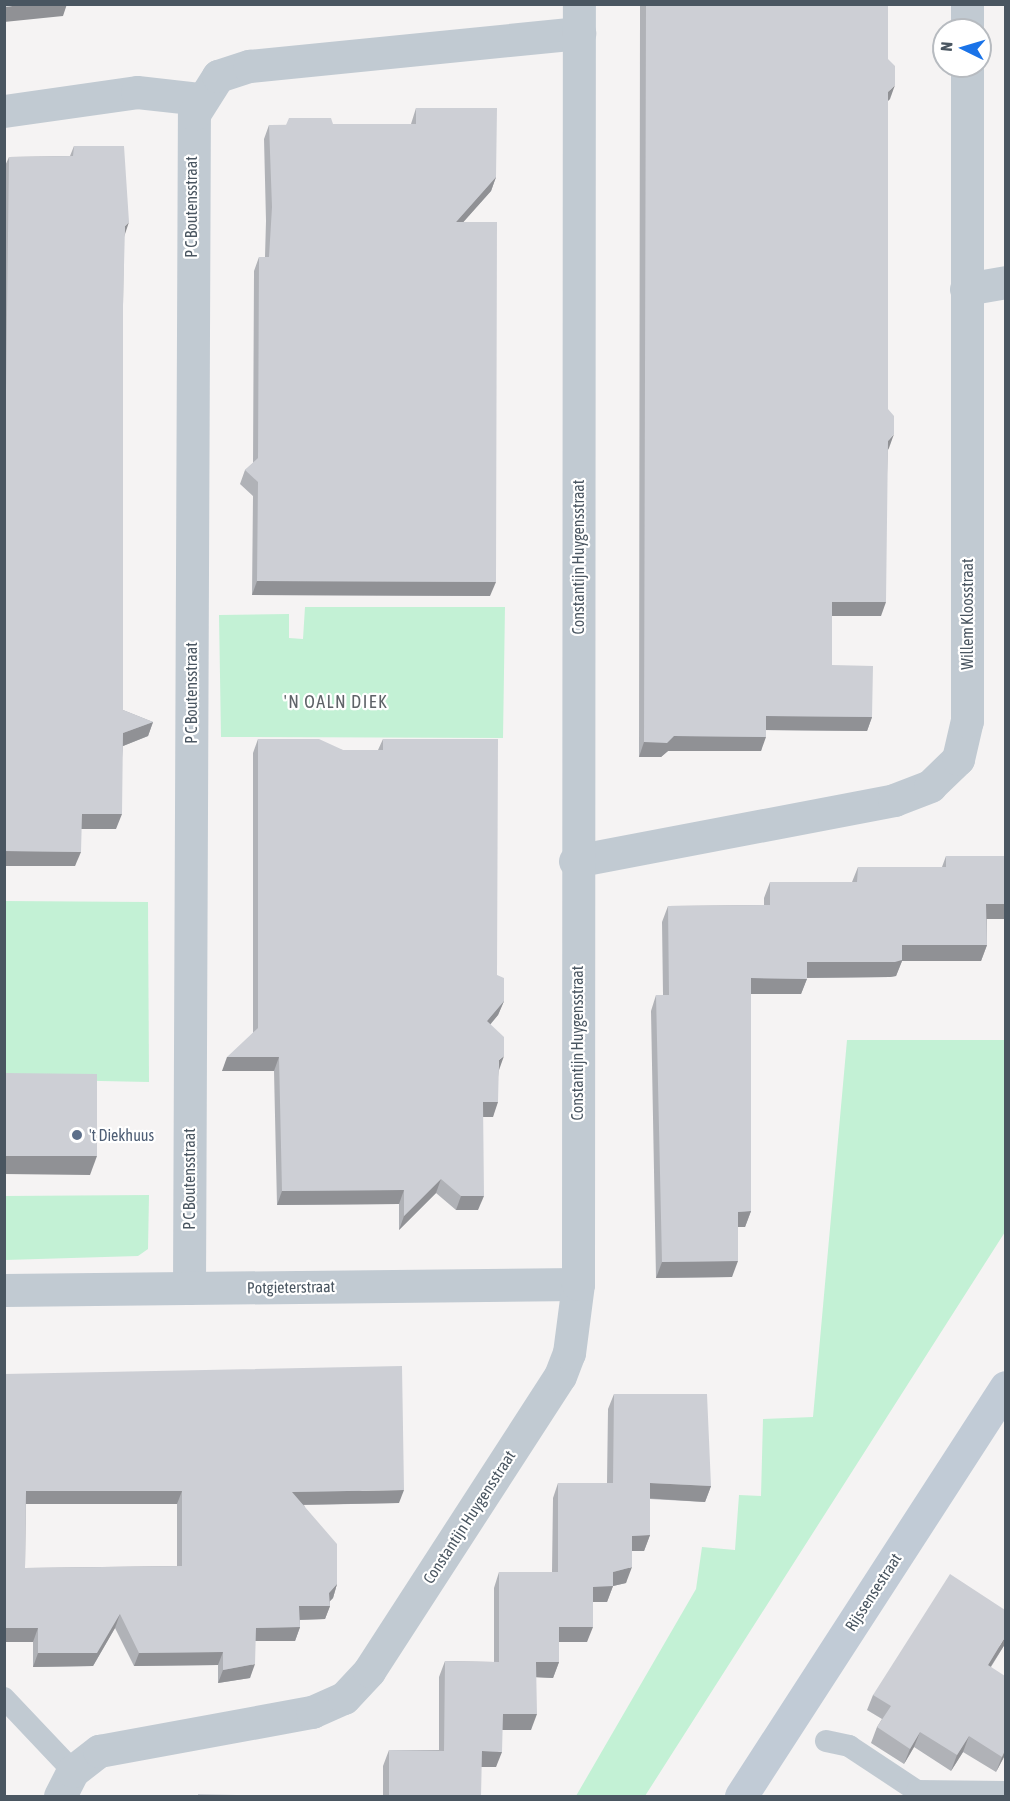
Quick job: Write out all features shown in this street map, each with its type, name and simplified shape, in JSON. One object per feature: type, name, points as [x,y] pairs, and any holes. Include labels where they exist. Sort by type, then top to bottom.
[{"type":"main road","name":"Rijssensestraat","points":[[741,1797],[1003,1397]]},
{"type":"street","name":"P C Boutensstraat","points":[[189,1288],[191,135],[199,99],[218,76],[249,66],[579,19]]},
{"type":"street","name":"Constantijn Huygensstraat","points":[[66,1784],[84,1759],[115,1747],[330,1707],[356,1687],[561,1376],[573,1335],[578,1284],[575,861],[579,19]]},
{"type":"street","name":"Willem Kloosstraat","points":[[575,861],[894,800],[930,786],[958,759],[967,721],[967,78]]},
{"type":"street","points":[[4,111],[137,92],[199,99]]},
{"type":"street","points":[[966,289],[1005,282]]},
{"type":"street","name":"Potgieterstraat","points":[[4,1290],[578,1284]]},
{"type":"lane","points":[[4,1698],[66,1784]]},
{"type":"lane","points":[[826,1741],[849,1746],[917,1791],[1005,1792]]},
{"type":"green space","points":[[305,607],[505,607],[503,738],[221,737],[219,615],[289,614],[289,638],[303,639]]},
{"type":"green space","points":[[5,901],[148,902],[149,1082],[5,1079]]},
{"type":"green space","points":[[847,1040],[1005,1040],[1005,1232],[645,1796],[576,1796],[696,1589],[702,1547],[735,1550],[739,1495],[761,1496],[763,1419],[813,1417]]},
{"type":"green space","points":[[149,1195],[148,1249],[138,1256],[5,1260],[5,1196]]},
{"type":"building","points":[[4,4],[29,4],[4,7]]},
{"type":"building","points":[[646,4],[888,4],[888,59],[895,66],[895,85],[888,92],[888,409],[894,416],[894,434],[888,441],[886,602],[832,602],[832,665],[873,666],[872,717],[766,716],[766,737],[674,736],[667,743],[644,742]]},
{"type":"building","points":[[416,108],[497,108],[496,177],[456,222],[497,222],[496,582],[257,581],[258,482],[245,470],[258,458],[259,257],[269,257],[272,207],[269,125],[286,125],[289,118],[331,118],[333,124],[416,124]]},
{"type":"building","points":[[74,146],[124,146],[129,222],[125,226],[123,306],[123,710],[153,722],[123,733],[122,814],[82,814],[81,852],[4,851],[4,547],[9,157],[73,156]]},
{"type":"building","points":[[258,739],[319,739],[343,750],[383,750],[383,739],[498,739],[497,975],[504,978],[504,1001],[487,1021],[504,1037],[504,1056],[499,1060],[498,1102],[483,1102],[484,1196],[461,1196],[441,1179],[404,1216],[404,1190],[282,1191],[279,1057],[227,1057],[258,1028]]},
{"type":"building","points":[[946,856],[1005,856],[1005,904],[986,904],[987,945],[902,945],[902,960],[895,962],[807,962],[807,979],[751,978],[751,1211],[738,1212],[738,1261],[662,1262],[656,995],[669,995],[668,906],[770,905],[770,882],[857,882],[858,867],[946,867]]},
{"type":"building","points":[[4,1073],[97,1074],[97,1156],[4,1156]]},
{"type":"building","points":[[402,1366],[404,1490],[292,1492],[337,1544],[337,1584],[329,1593],[330,1606],[299,1606],[300,1627],[256,1628],[255,1664],[223,1670],[223,1652],[139,1653],[120,1614],[97,1653],[38,1653],[38,1628],[4,1628],[4,1374]],"holes":[[[26,1491],[182,1491],[182,1566],[25,1568]]]},
{"type":"building","points":[[614,1394],[707,1394],[711,1486],[650,1483],[650,1535],[632,1536],[632,1567],[613,1572],[613,1586],[593,1587],[593,1627],[559,1627],[559,1662],[536,1662],[537,1714],[503,1714],[502,1752],[482,1751],[481,1797],[389,1797],[389,1750],[444,1751],[445,1661],[499,1662],[499,1572],[558,1572],[558,1483],[613,1483]]},
{"type":"building","points":[[950,1574],[1005,1610],[1005,1637],[988,1665],[1005,1676],[1005,1750],[1002,1757],[969,1736],[957,1755],[920,1732],[910,1749],[877,1727],[891,1706],[873,1695]]},
{"type":"building","points":[[198,1794],[306,1797],[198,1797]]},
{"type":"place","name":"'t Diekhuus","points":[[77,1135]]},
{"type":"district","name":"'N OALN DIEK","points":[[336,702]]}]
